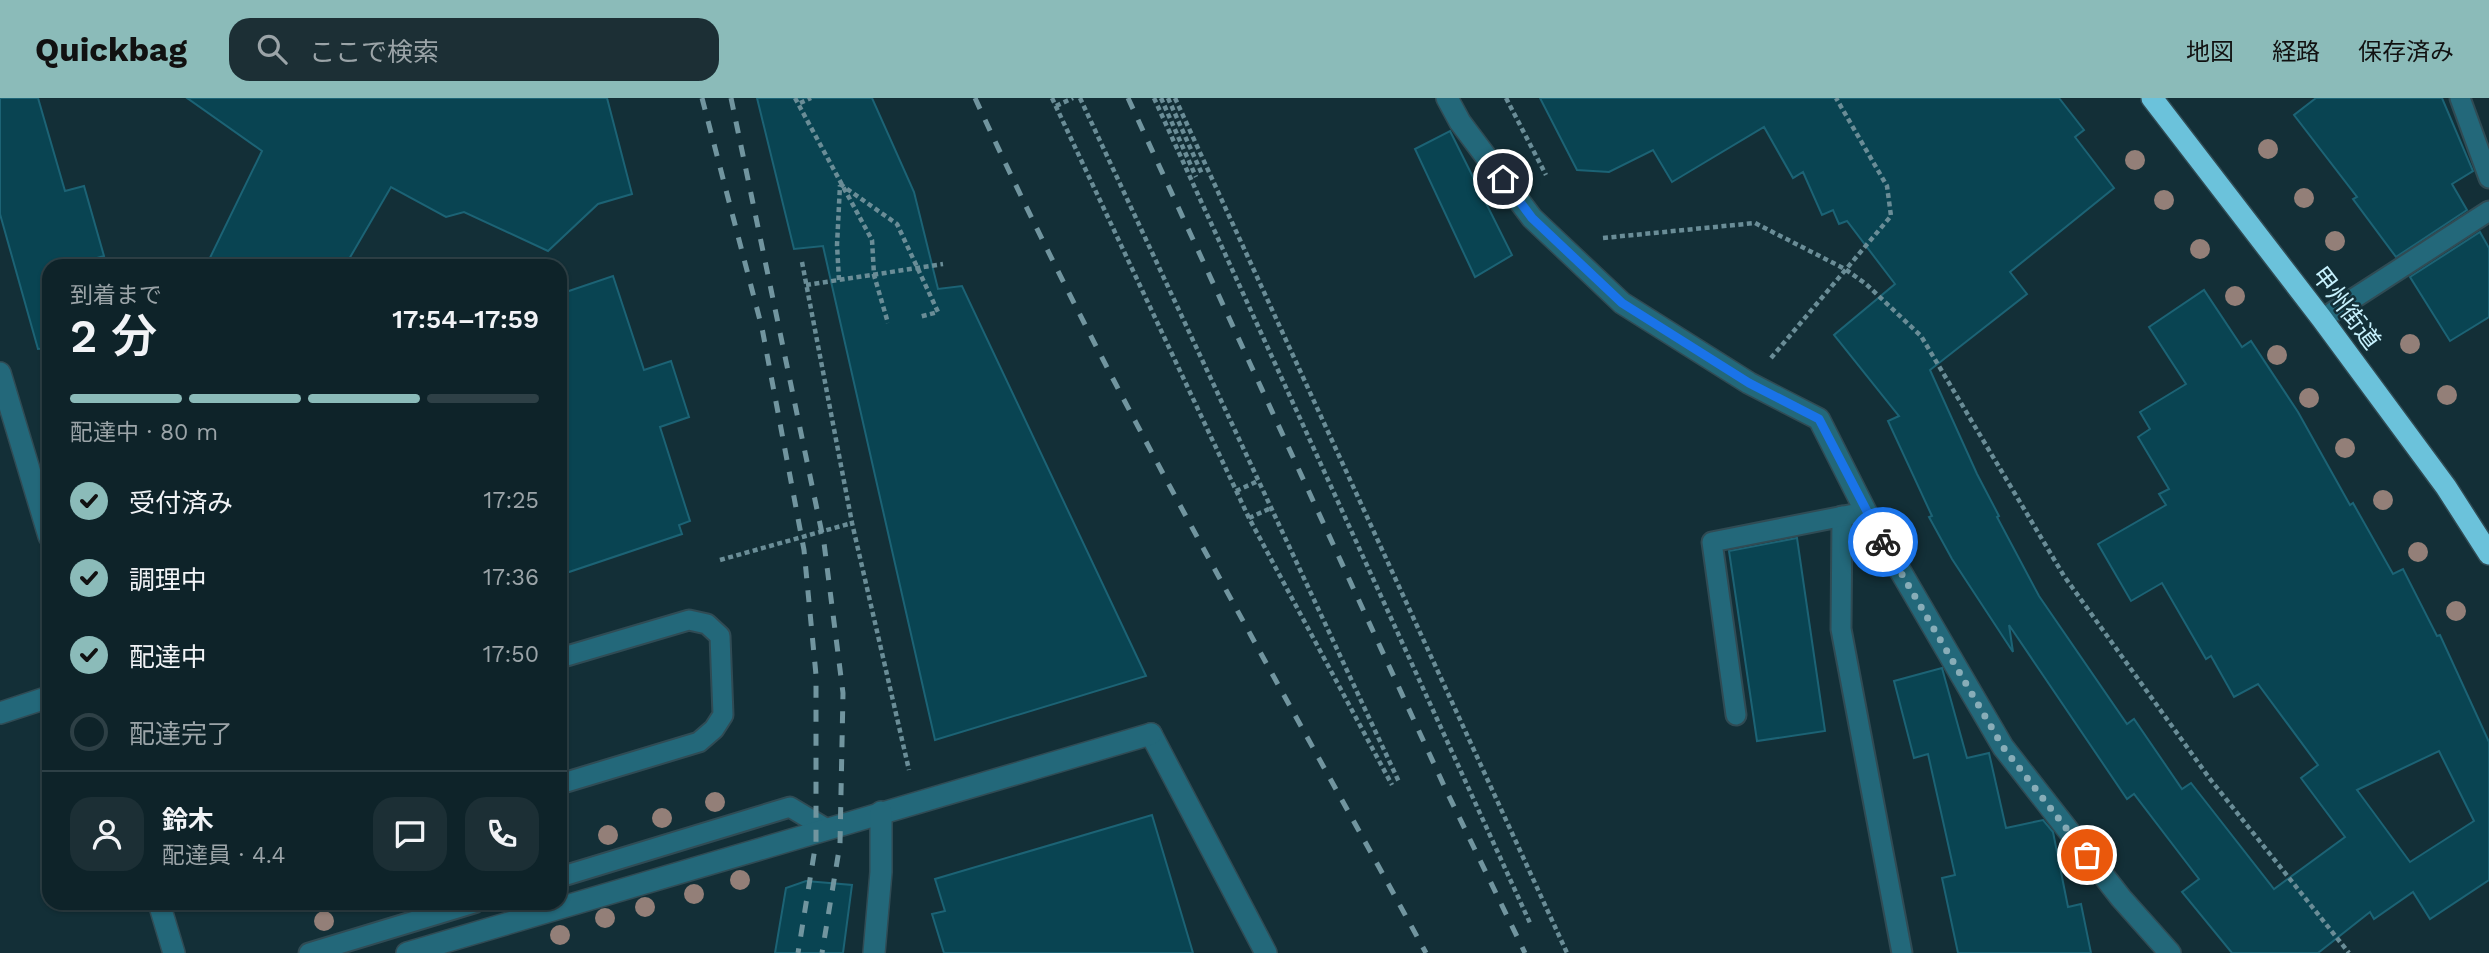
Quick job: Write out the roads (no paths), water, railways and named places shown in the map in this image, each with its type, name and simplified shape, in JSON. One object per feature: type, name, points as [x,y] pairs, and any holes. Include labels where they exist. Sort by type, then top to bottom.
[{"type":"highway","name":"甲州街道","points":[[2152,98],[2446,486],[2489,554]]},
{"type":"street","points":[[1447,98],[1460,122],[1532,218],[1622,303],[1749,383],[1819,419],[1866,512],[2003,747],[2121,898],[2170,953]]},
{"type":"street","points":[[0,373],[42,513]]},
{"type":"street","points":[[0,713],[42,699]]},
{"type":"street","points":[[567,905],[1151,734],[1266,953]]},
{"type":"street","points":[[874,953],[881,872],[881,812]]},
{"type":"street","points":[[161,910],[174,953]]},
{"type":"street","points":[[407,953],[551,910]]},
{"type":"lane","points":[[2460,98],[2489,178]]},
{"type":"lane","points":[[2322,319],[2489,211]]},
{"type":"lane","points":[[1737,715],[1712,542],[1866,512]]},
{"type":"lane","points":[[1842,516],[1841,629],[1902,953]]},
{"type":"lane","points":[[567,656],[689,620],[706,624],[720,636],[723,715],[715,729],[699,742],[567,782]]},
{"type":"lane","points":[[567,875],[790,807],[825,828]]},
{"type":"lane","points":[[309,953],[451,910]]},
{"type":"railway","points":[[702,98],[762,328],[804,550],[816,675],[816,842],[798,953]]},
{"type":"railway","points":[[731,98],[824,543],[843,693],[840,844],[822,953]]},
{"type":"railway","points":[[975,98],[1080,315],[1136,423],[1426,953]]},
{"type":"railway","points":[[1128,98],[1446,790],[1525,953]]}]
